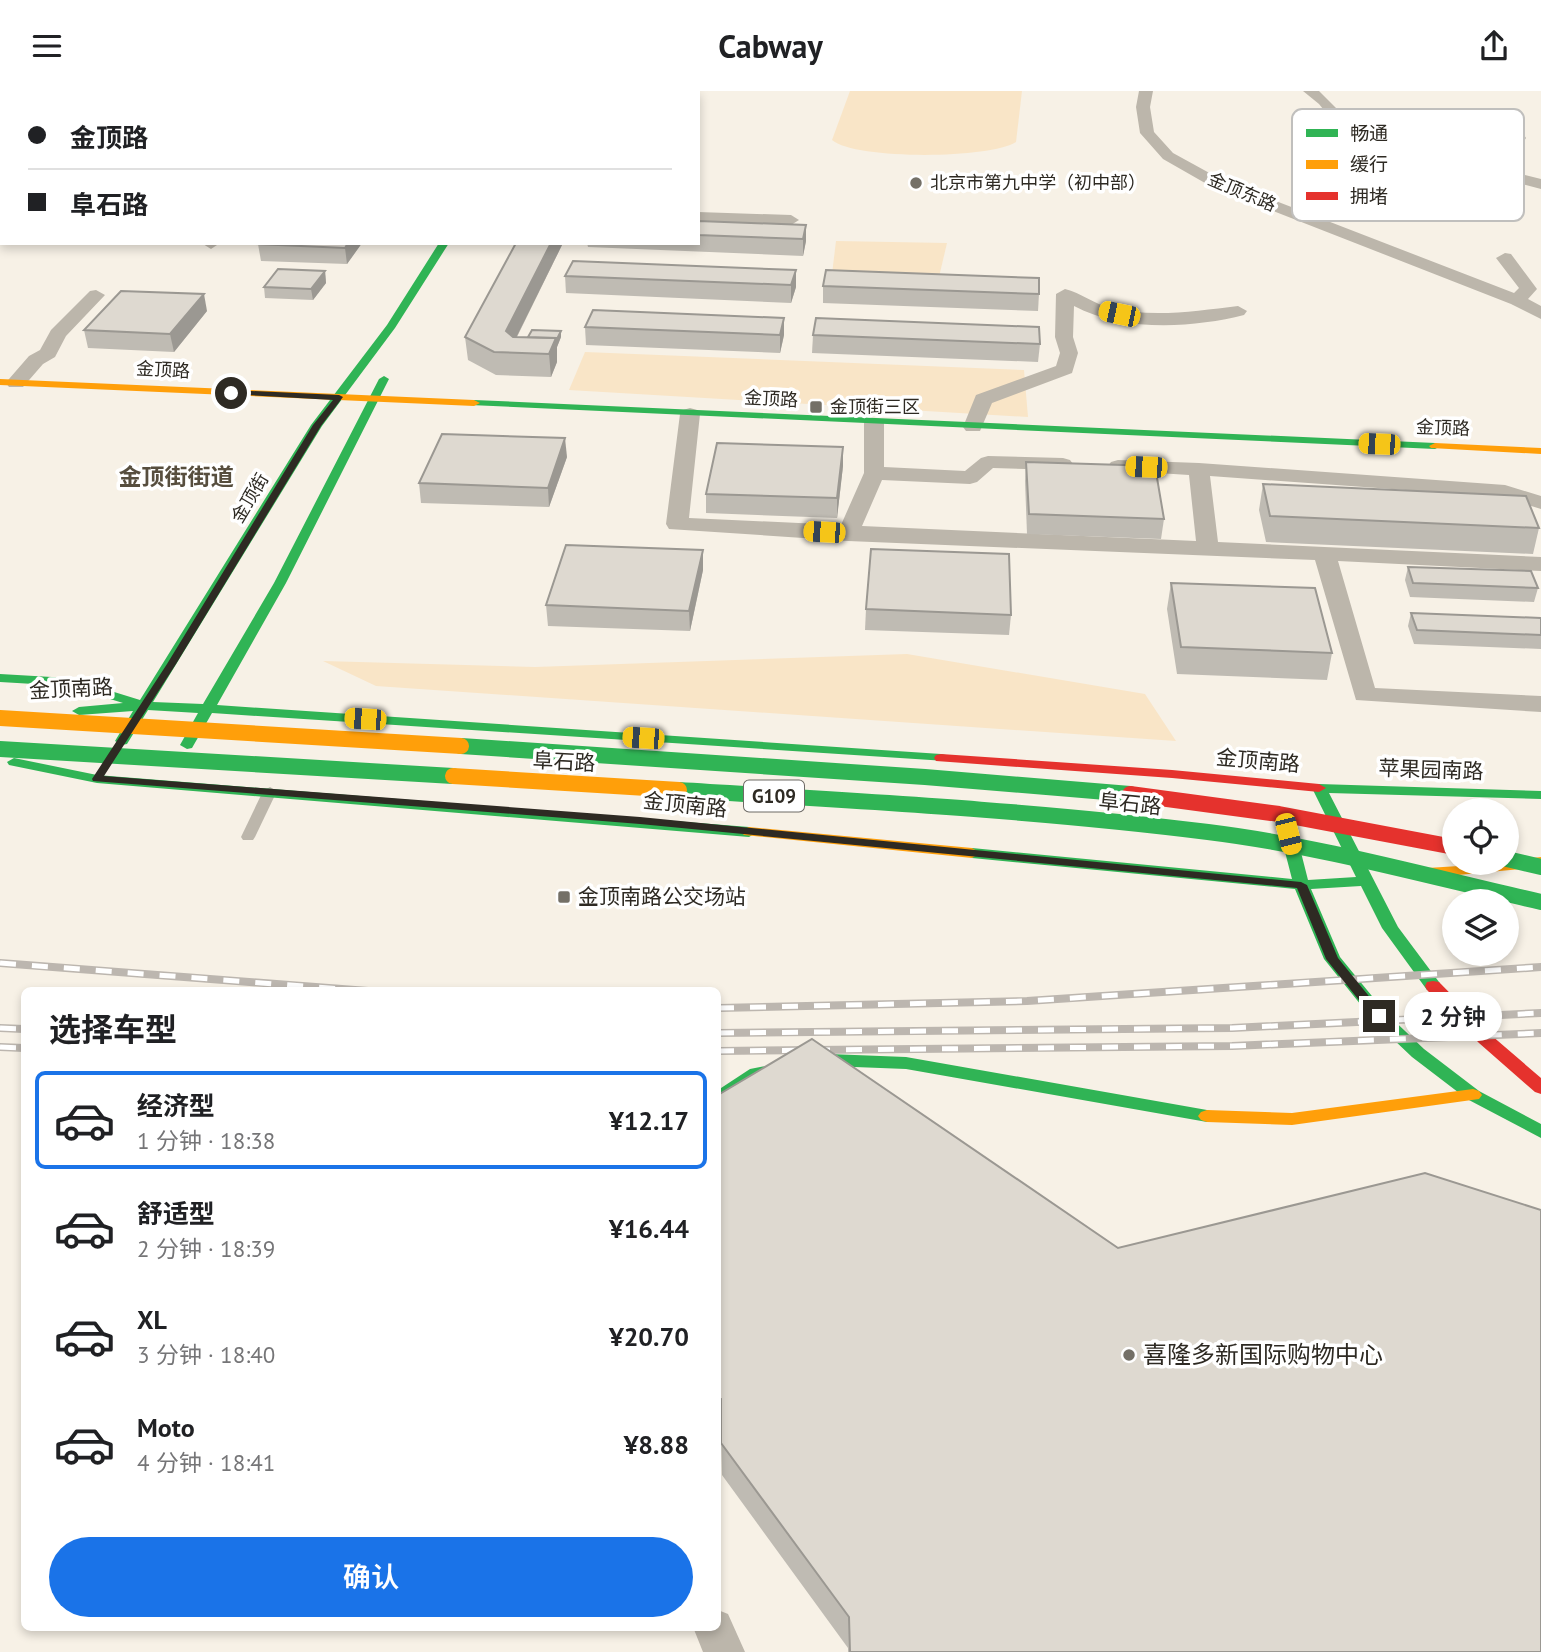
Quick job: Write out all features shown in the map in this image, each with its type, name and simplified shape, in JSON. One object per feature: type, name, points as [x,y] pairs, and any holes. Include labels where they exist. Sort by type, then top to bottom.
[{"type":"main road","name":"金顶街","points":[[97,779],[317,425],[391,326],[443,245]]},
{"type":"main road","points":[[164,784],[280,583],[395,360]]},
{"type":"main road","name":"金顶路","points":[[8,383],[1541,451]]},
{"type":"main road","name":"金顶南路","points":[[0,678],[69,682],[145,705]]},
{"type":"main road","name":"金顶南路","points":[[5,707],[47,714],[145,705],[1319,788]]},
{"type":"main road","points":[[5,707],[165,727]]},
{"type":"main road","name":"阜石路","points":[[0,717],[911,776],[1207,802],[1306,817],[1442,845]]},
{"type":"main road","points":[[298,793],[337,717]]},
{"type":"main road","name":"阜石路","points":[[0,750],[928,805],[1209,832],[1304,848],[1541,902]]},
{"type":"main road","name":"金顶南路","points":[[0,761],[97,779],[640,821],[1301,885],[1366,881]]},
{"type":"main road","points":[[1276,783],[1301,885],[1332,959],[1379,1016],[1418,1053],[1473,1095],[1541,1132]]},
{"type":"main road","points":[[1319,788],[1402,948],[1484,1037],[1541,1088]]},
{"type":"main road","name":"苹果园南路","points":[[1319,788],[1541,795]]},
{"type":"main road","points":[[1519,862],[1541,867]]},
{"type":"main road","points":[[1366,881],[1541,862]]},
{"type":"main road","points":[[721,1096],[756,1073],[829,1060],[906,1063],[1195,1115],[1292,1119],[1473,1095]]},
{"type":"street","name":"金顶东路","points":[[1146,91],[1143,107],[1147,133],[1168,156],[1218,184],[1292,213]]},
{"type":"street","points":[[1311,91],[1330,109]]},
{"type":"street","points":[[1524,180],[1541,184]]},
{"type":"street","points":[[700,217],[791,220]]},
{"type":"street","name":"金顶东路","points":[[1313,221],[1517,300],[1541,314]]},
{"type":"street","points":[[1506,258],[1528,289],[1517,300]]},
{"type":"street","points":[[973,427],[983,399],[1065,369],[1069,353],[1064,337],[1065,294],[1080,305],[1158,320],[1238,311]]},
{"type":"street","points":[[8,383],[48,353],[58,334],[96,295]]},
{"type":"street","points":[[690,414],[677,524],[1541,564]]},
{"type":"street","points":[[848,534],[874,473],[874,423]]},
{"type":"street","points":[[874,473],[970,478],[988,462],[1199,469],[1504,491],[1541,503]]},
{"type":"street","points":[[1199,469],[1208,549]]},
{"type":"street","points":[[1325,555],[1365,695],[1541,704]]},
{"type":"street","points":[[715,1631],[724,1652]]},
{"type":"lane","points":[[248,837],[270,791]]},
{"type":"shaded area","points":[[850,91],[1022,91],[1016,142],[980,152],[923,155],[845,147],[832,140]]},
{"type":"shaded area","points":[[836,241],[947,243],[939,277],[832,274]]},
{"type":"shaded area","points":[[585,352],[1024,370],[1028,417],[569,390]]},
{"type":"shaded area","points":[[907,654],[1145,694],[1176,741],[376,686],[323,661],[535,667]]},
{"type":"building","points":[[700,221],[806,225],[803,239],[700,235]]},
{"type":"building","points":[[280,245],[347,245],[345,248]]},
{"type":"building","points":[[515,245],[550,245],[506,331],[513,337],[556,338],[549,354],[494,352],[465,337]]},
{"type":"building","points":[[573,261],[796,270],[791,285],[565,276]]},
{"type":"building","points":[[278,269],[325,271],[311,289],[264,287]]},
{"type":"building","points":[[826,270],[1039,278],[1039,294],[823,286]]},
{"type":"building","points":[[121,291],[204,294],[170,334],[84,330]]},
{"type":"building","points":[[593,310],[784,318],[780,335],[585,327]]},
{"type":"building","points":[[816,318],[1039,327],[1040,344],[813,335]]},
{"type":"building","points":[[532,330],[561,331],[556,341],[556,338],[528,337]]},
{"type":"building","points":[[442,434],[565,438],[548,488],[419,483]]},
{"type":"building","points":[[717,443],[843,447],[837,498],[706,494]]},
{"type":"building","points":[[1026,462],[1155,466],[1164,519],[1029,514]]},
{"type":"building","points":[[1263,484],[1526,496],[1539,528],[1270,516]]},
{"type":"building","points":[[566,545],[703,550],[689,611],[546,605]]},
{"type":"building","points":[[871,549],[1009,554],[1011,615],[866,609]]},
{"type":"building","points":[[1408,567],[1531,571],[1538,588],[1413,583]]},
{"type":"building","points":[[1171,583],[1315,588],[1332,653],[1181,647]]},
{"type":"building","points":[[1411,613],[1541,618],[1541,635],[1417,630]]},
{"type":"building","name":"喜隆多新国际购物中心","points":[[812,1039],[1118,1248],[1425,1173],[1541,1210],[1541,1652],[850,1652],[849,1617],[721,1443],[721,1093]]},
{"type":"railway","points":[[0,963],[315,987]]},
{"type":"railway","points":[[721,1008],[1027,1001],[1541,967]]},
{"type":"railway","points":[[721,1033],[1232,1028],[1541,1013]]},
{"type":"railway","points":[[0,1028],[21,1029]]},
{"type":"railway","points":[[721,1051],[1232,1046],[1541,1033]]},
{"type":"railway","points":[[0,1047],[21,1048]]},
{"type":"traffic: fast","points":[[122,741],[317,425],[391,326],[443,245]]},
{"type":"traffic: fast","points":[[187,745],[280,583],[384,379]]},
{"type":"traffic: fast","points":[[474,403],[1435,446]]},
{"type":"traffic: fast","points":[[0,678],[69,682],[145,706]]},
{"type":"traffic: fast","points":[[79,711],[145,706],[209,709],[941,758]]},
{"type":"traffic: fast","points":[[461,746],[925,777],[1130,794]]},
{"type":"traffic: fast","points":[[0,749],[453,776]]},
{"type":"traffic: fast","points":[[14,762],[97,779],[749,832]]},
{"type":"traffic: fast","points":[[1433,986],[1390,928],[1319,788],[1541,795]]},
{"type":"traffic: fast","points":[[679,790],[928,805],[1209,832],[1305,848],[1541,902]]},
{"type":"traffic: fast","points":[[1284,817],[1301,885],[1332,959],[1379,1016],[1418,1053],[1473,1095],[1541,1132]]},
{"type":"traffic: fast","points":[[972,853],[1301,885],[1366,881]]},
{"type":"traffic: fast","points":[[1519,862],[1541,867]]},
{"type":"traffic: fast","points":[[721,1096],[756,1073],[829,1060],[906,1063],[1207,1116]]},
{"type":"traffic: slow","points":[[0,382],[474,403]]},
{"type":"traffic: slow","points":[[1435,446],[1541,451]]},
{"type":"traffic: slow","points":[[0,718],[461,746]]},
{"type":"traffic: slow","points":[[453,776],[679,790]]},
{"type":"traffic: slow","points":[[749,832],[972,853]]},
{"type":"traffic: slow","points":[[1427,873],[1541,862]]},
{"type":"traffic: slow","points":[[1207,1116],[1292,1119],[1473,1095]]},
{"type":"traffic: jam","points":[[941,758],[1172,774],[1319,788]]},
{"type":"traffic: jam","points":[[1130,794],[1279,814],[1442,845]]},
{"type":"traffic: jam","points":[[1433,986],[1485,1039],[1541,1088]]},
{"type":"place","name":"北京市第九中学（初中部）","points":[[916,183]]},
{"type":"place","name":"金顶街三区","points":[[816,407]]},
{"type":"place","name":"金顶南路公交场站","points":[[564,897]]},
{"type":"place","name":"喜隆多新国际购物中心","points":[[1129,1355]]},
{"type":"district","name":"金顶街街道","points":[[176,477]]},
{"type":"route","points":[[231,393],[339,397],[317,425],[172,664],[97,779],[640,821],[1301,885],[1332,959],[1379,1016]]}]
